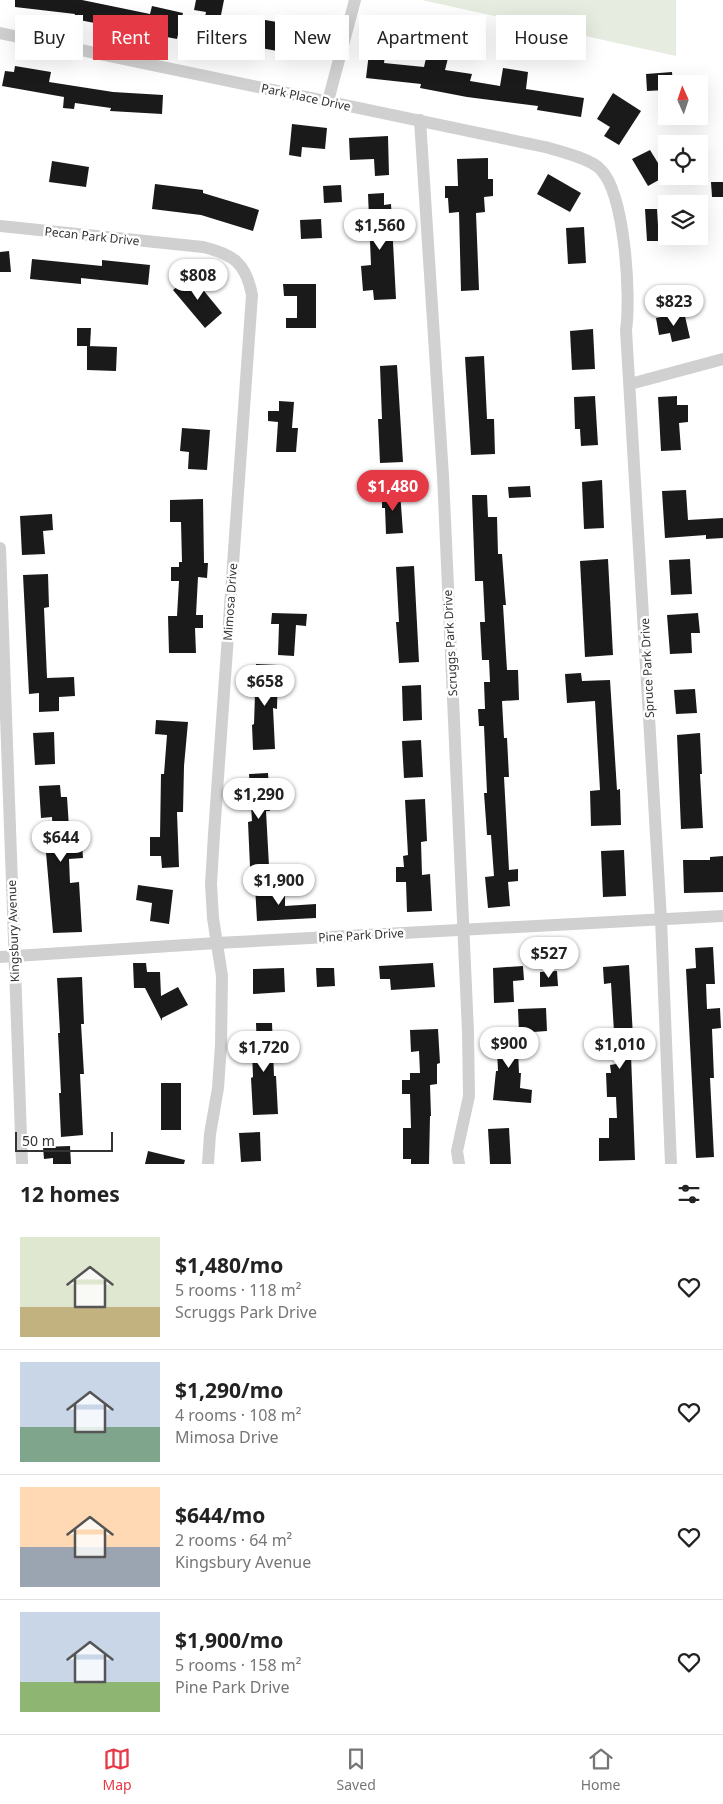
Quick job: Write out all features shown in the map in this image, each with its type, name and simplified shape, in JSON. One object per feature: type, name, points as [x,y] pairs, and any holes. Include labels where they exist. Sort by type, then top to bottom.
[{"type":"street","points":[[328,101],[355,0]]},
{"type":"street","name":"Park Place Drive","points":[[0,33],[545,147],[579,158],[600,168],[606,176]]},
{"type":"street","name":"Scruggs Park Drive","points":[[420,120],[443,476],[463,929],[469,1096],[457,1151],[459,1164]]},
{"type":"street","name":"Spruce Park Drive","points":[[606,176],[615,195],[619,212],[625,257],[628,319],[626,330],[661,919],[671,1164]]},
{"type":"street","name":"Pecan Park Drive","points":[[0,226],[203,247],[220,251],[240,265]]},
{"type":"street","name":"Mimosa Drive","points":[[208,1164],[210,1134],[218,1088],[222,976],[213,918],[211,884],[252,295],[249,279],[240,265]]},
{"type":"street","points":[[630,384],[723,359]]},
{"type":"street","name":"Kingsbury Avenue","points":[[0,548],[22,1164]]},
{"type":"street","name":"Pine Park Drive","points":[[0,957],[463,929],[723,916]]},
{"type":"shaded area","points":[[422,0],[676,0],[676,56],[586,36],[586,15],[496,16]]},
{"type":"building","points":[[15,0],[82,0],[150,14],[152,6],[183,13],[183,15],[178,15],[177,39],[168,37],[168,15],[93,15],[93,23],[83,21],[83,15],[15,7]]},
{"type":"building","points":[[196,0],[224,0],[221,15],[205,15],[206,12],[194,10]]},
{"type":"building","points":[[265,20],[275,22],[275,51],[265,49]]},
{"type":"building","points":[[368,60],[384,60],[384,63],[424,67],[426,60],[448,60],[445,70],[472,74],[470,81],[500,86],[503,68],[528,72],[526,89],[584,98],[581,117],[537,110],[538,106],[467,97],[420,88],[421,84],[366,78]]},
{"type":"building","points":[[15,66],[51,72],[49,82],[113,92],[163,95],[162,114],[110,111],[111,108],[75,103],[74,109],[63,108],[64,97],[2,86],[5,71],[14,72]]},
{"type":"building","points":[[672,72],[672,75],[658,75],[658,90],[647,91],[646,74]]},
{"type":"building","points":[[613,93],[641,111],[619,145],[604,136],[610,127],[597,119]]},
{"type":"building","points":[[292,124],[327,128],[325,149],[302,147],[301,157],[289,155]]},
{"type":"building","points":[[388,136],[389,175],[375,176],[374,159],[350,160],[349,138]]},
{"type":"building","points":[[650,150],[658,163],[658,180],[648,186],[632,159]]},
{"type":"building","points":[[488,158],[488,179],[493,179],[493,196],[484,197],[485,212],[476,213],[479,290],[461,291],[459,212],[449,213],[448,198],[445,198],[445,186],[458,186],[457,159]]},
{"type":"building","points":[[52,161],[89,167],[86,187],[49,182]]},
{"type":"building","points":[[548,174],[581,193],[570,212],[537,194]]},
{"type":"building","points":[[711,182],[723,182],[723,197],[712,197]]},
{"type":"building","points":[[155,184],[203,190],[203,193],[259,210],[253,231],[201,215],[152,209]]},
{"type":"building","points":[[341,185],[342,202],[324,203],[323,186]]},
{"type":"building","points":[[384,193],[384,205],[391,204],[396,299],[374,300],[373,290],[363,291],[361,266],[371,265],[368,194]]},
{"type":"building","points":[[645,209],[657,209],[658,241],[647,241]]},
{"type":"building","points":[[321,219],[322,238],[301,239],[300,220]]},
{"type":"building","points":[[584,227],[586,263],[568,264],[566,228]]},
{"type":"building","points":[[9,251],[11,272],[0,272],[0,252]]},
{"type":"building","points":[[32,259],[102,266],[102,260],[150,265],[148,285],[81,278],[81,284],[30,279]]},
{"type":"building","points":[[191,275],[222,313],[205,328],[173,290]]},
{"type":"building","points":[[283,284],[316,284],[316,328],[286,328],[286,318],[297,318],[297,296],[284,296]]},
{"type":"building","points":[[684,312],[690,338],[672,342],[670,333],[659,335],[656,318]]},
{"type":"building","points":[[77,328],[91,328],[90,346],[77,346]]},
{"type":"building","points":[[593,329],[595,369],[572,370],[570,331]]},
{"type":"building","points":[[87,346],[117,347],[116,371],[87,370]]},
{"type":"building","points":[[484,356],[487,419],[494,419],[495,454],[471,455],[465,357]]},
{"type":"building","points":[[397,365],[403,462],[380,463],[378,419],[382,419],[380,366]]},
{"type":"building","points":[[595,396],[598,445],[581,446],[580,429],[575,429],[574,397]]},
{"type":"building","points":[[677,396],[677,405],[688,405],[688,422],[679,423],[681,450],[661,451],[658,397]]},
{"type":"building","points":[[279,401],[294,402],[292,428],[298,428],[296,452],[276,452],[278,422],[268,421],[268,411],[279,411]]},
{"type":"building","points":[[182,428],[210,430],[207,470],[188,469],[189,452],[180,451]]},
{"type":"building","points":[[602,480],[604,528],[584,529],[582,482]]},
{"type":"building","points":[[530,486],[531,497],[509,498],[508,487]]},
{"type":"building","points":[[686,490],[688,520],[723,518],[723,538],[706,539],[706,535],[665,538],[662,491]]},
{"type":"building","points":[[400,491],[403,533],[386,534],[385,508],[382,508],[382,492]]},
{"type":"building","points":[[472,495],[487,495],[488,517],[497,517],[498,554],[502,554],[506,605],[503,605],[507,670],[518,670],[519,700],[502,701],[504,738],[507,738],[509,777],[504,777],[509,870],[518,869],[518,881],[508,882],[510,906],[488,908],[485,877],[494,876],[491,835],[487,835],[484,793],[487,793],[484,726],[479,726],[478,709],[485,709],[484,682],[490,682],[489,660],[482,660],[480,622],[485,622],[483,581],[475,581]]},
{"type":"building","points":[[203,499],[204,563],[208,563],[207,578],[198,577],[196,615],[203,615],[203,628],[195,628],[196,653],[169,653],[168,616],[177,616],[179,581],[171,581],[171,567],[179,567],[179,562],[182,562],[181,522],[170,522],[170,500]]},
{"type":"building","points":[[52,514],[53,530],[43,531],[45,554],[22,555],[20,516]]},
{"type":"building","points":[[608,559],[613,655],[585,657],[580,561]]},
{"type":"building","points":[[690,559],[692,594],[671,595],[669,560]]},
{"type":"building","points":[[414,566],[419,662],[399,663],[396,622],[399,622],[396,567]]},
{"type":"building","points":[[48,574],[49,607],[44,608],[47,678],[74,677],[75,696],[59,697],[59,711],[39,712],[39,693],[29,694],[23,575]]},
{"type":"building","points":[[272,613],[307,614],[306,626],[296,625],[294,656],[278,655],[279,624],[271,624]]},
{"type":"building","points":[[698,613],[700,633],[691,633],[692,653],[670,654],[667,615]]},
{"type":"building","points":[[256,664],[278,665],[277,709],[273,708],[275,749],[253,750],[252,725],[254,724]]},
{"type":"building","points":[[581,673],[582,681],[610,680],[617,790],[620,789],[621,825],[591,826],[590,791],[600,790],[595,701],[567,703],[565,674]]},
{"type":"building","points":[[421,685],[422,720],[403,721],[402,686]]},
{"type":"building","points":[[695,689],[697,713],[676,714],[674,690]]},
{"type":"building","points":[[156,720],[188,722],[184,766],[183,812],[177,812],[179,867],[162,868],[161,856],[150,856],[150,837],[160,837],[161,774],[164,774],[167,735],[155,734]]},
{"type":"building","points":[[54,732],[55,764],[35,765],[33,733]]},
{"type":"building","points":[[700,733],[703,828],[681,829],[677,735]]},
{"type":"building","points":[[421,740],[423,777],[404,778],[402,741]]},
{"type":"building","points":[[268,773],[270,811],[266,811],[269,866],[250,867],[248,822],[252,821],[249,774]]},
{"type":"building","points":[[60,785],[61,797],[67,797],[70,843],[82,843],[83,858],[69,859],[70,883],[79,882],[82,932],[53,933],[45,841],[53,840],[52,817],[41,818],[39,786]]},
{"type":"building","points":[[425,799],[427,841],[421,842],[422,875],[430,874],[432,911],[407,912],[406,882],[396,882],[396,867],[404,867],[403,856],[408,855],[405,800]]},
{"type":"building","points":[[624,850],[626,896],[603,897],[601,851]]},
{"type":"building","points":[[723,856],[723,892],[684,893],[683,860],[710,860],[710,857]]},
{"type":"building","points":[[138,885],[173,890],[169,924],[150,921],[152,903],[136,900]]},
{"type":"building","points":[[276,885],[276,892],[285,892],[285,906],[316,904],[316,918],[257,921],[255,886]]},
{"type":"building","points":[[713,947],[715,984],[706,984],[707,1009],[720,1008],[721,1028],[712,1029],[714,1078],[710,1078],[714,1157],[696,1158],[686,969],[696,968],[695,948]]},
{"type":"building","points":[[133,963],[146,963],[147,972],[160,972],[161,996],[178,987],[188,1005],[162,1018],[162,1021],[145,988],[134,988]]},
{"type":"building","points":[[433,963],[435,987],[391,990],[390,979],[380,979],[379,966]]},
{"type":"building","points":[[629,965],[634,1055],[631,1055],[635,1160],[599,1161],[599,1138],[609,1138],[609,1118],[617,1118],[616,1097],[607,1097],[606,1073],[611,1073],[610,1065],[616,1064],[611,983],[604,984],[603,967]]},
{"type":"building","points":[[523,966],[524,980],[513,981],[514,1002],[494,1003],[493,968]]},
{"type":"building","points":[[284,968],[285,992],[253,994],[253,969]]},
{"type":"building","points":[[316,968],[334,968],[335,986],[317,987]]},
{"type":"building","points":[[557,971],[558,986],[540,987],[540,972]]},
{"type":"building","points":[[82,977],[84,1024],[81,1024],[84,1074],[80,1074],[83,1135],[61,1137],[58,1033],[60,1033],[57,978]]},
{"type":"building","points":[[546,1008],[547,1031],[519,1033],[518,1009]]},
{"type":"building","points":[[256,1023],[272,1023],[278,1114],[253,1115],[251,1078],[253,1077],[252,1052],[257,1052]]},
{"type":"building","points":[[517,1027],[519,1073],[521,1073],[520,1088],[532,1090],[531,1103],[493,1100],[496,1071],[498,1071],[496,1028]]},
{"type":"building","points":[[438,1029],[440,1063],[437,1064],[437,1084],[430,1085],[429,1164],[411,1164],[411,1159],[403,1159],[403,1128],[411,1128],[410,1094],[402,1094],[402,1080],[410,1080],[410,1073],[420,1073],[419,1051],[411,1052],[410,1030]]},
{"type":"building","points":[[161,1083],[181,1083],[181,1130],[161,1130]]},
{"type":"building","points":[[509,1128],[511,1164],[490,1164],[488,1129]]},
{"type":"building","points":[[260,1132],[261,1161],[241,1162],[239,1133]]},
{"type":"building","points":[[70,1146],[71,1164],[53,1164],[53,1158],[44,1159],[43,1147]]},
{"type":"building","points":[[148,1151],[185,1160],[184,1164],[145,1164]]}]
